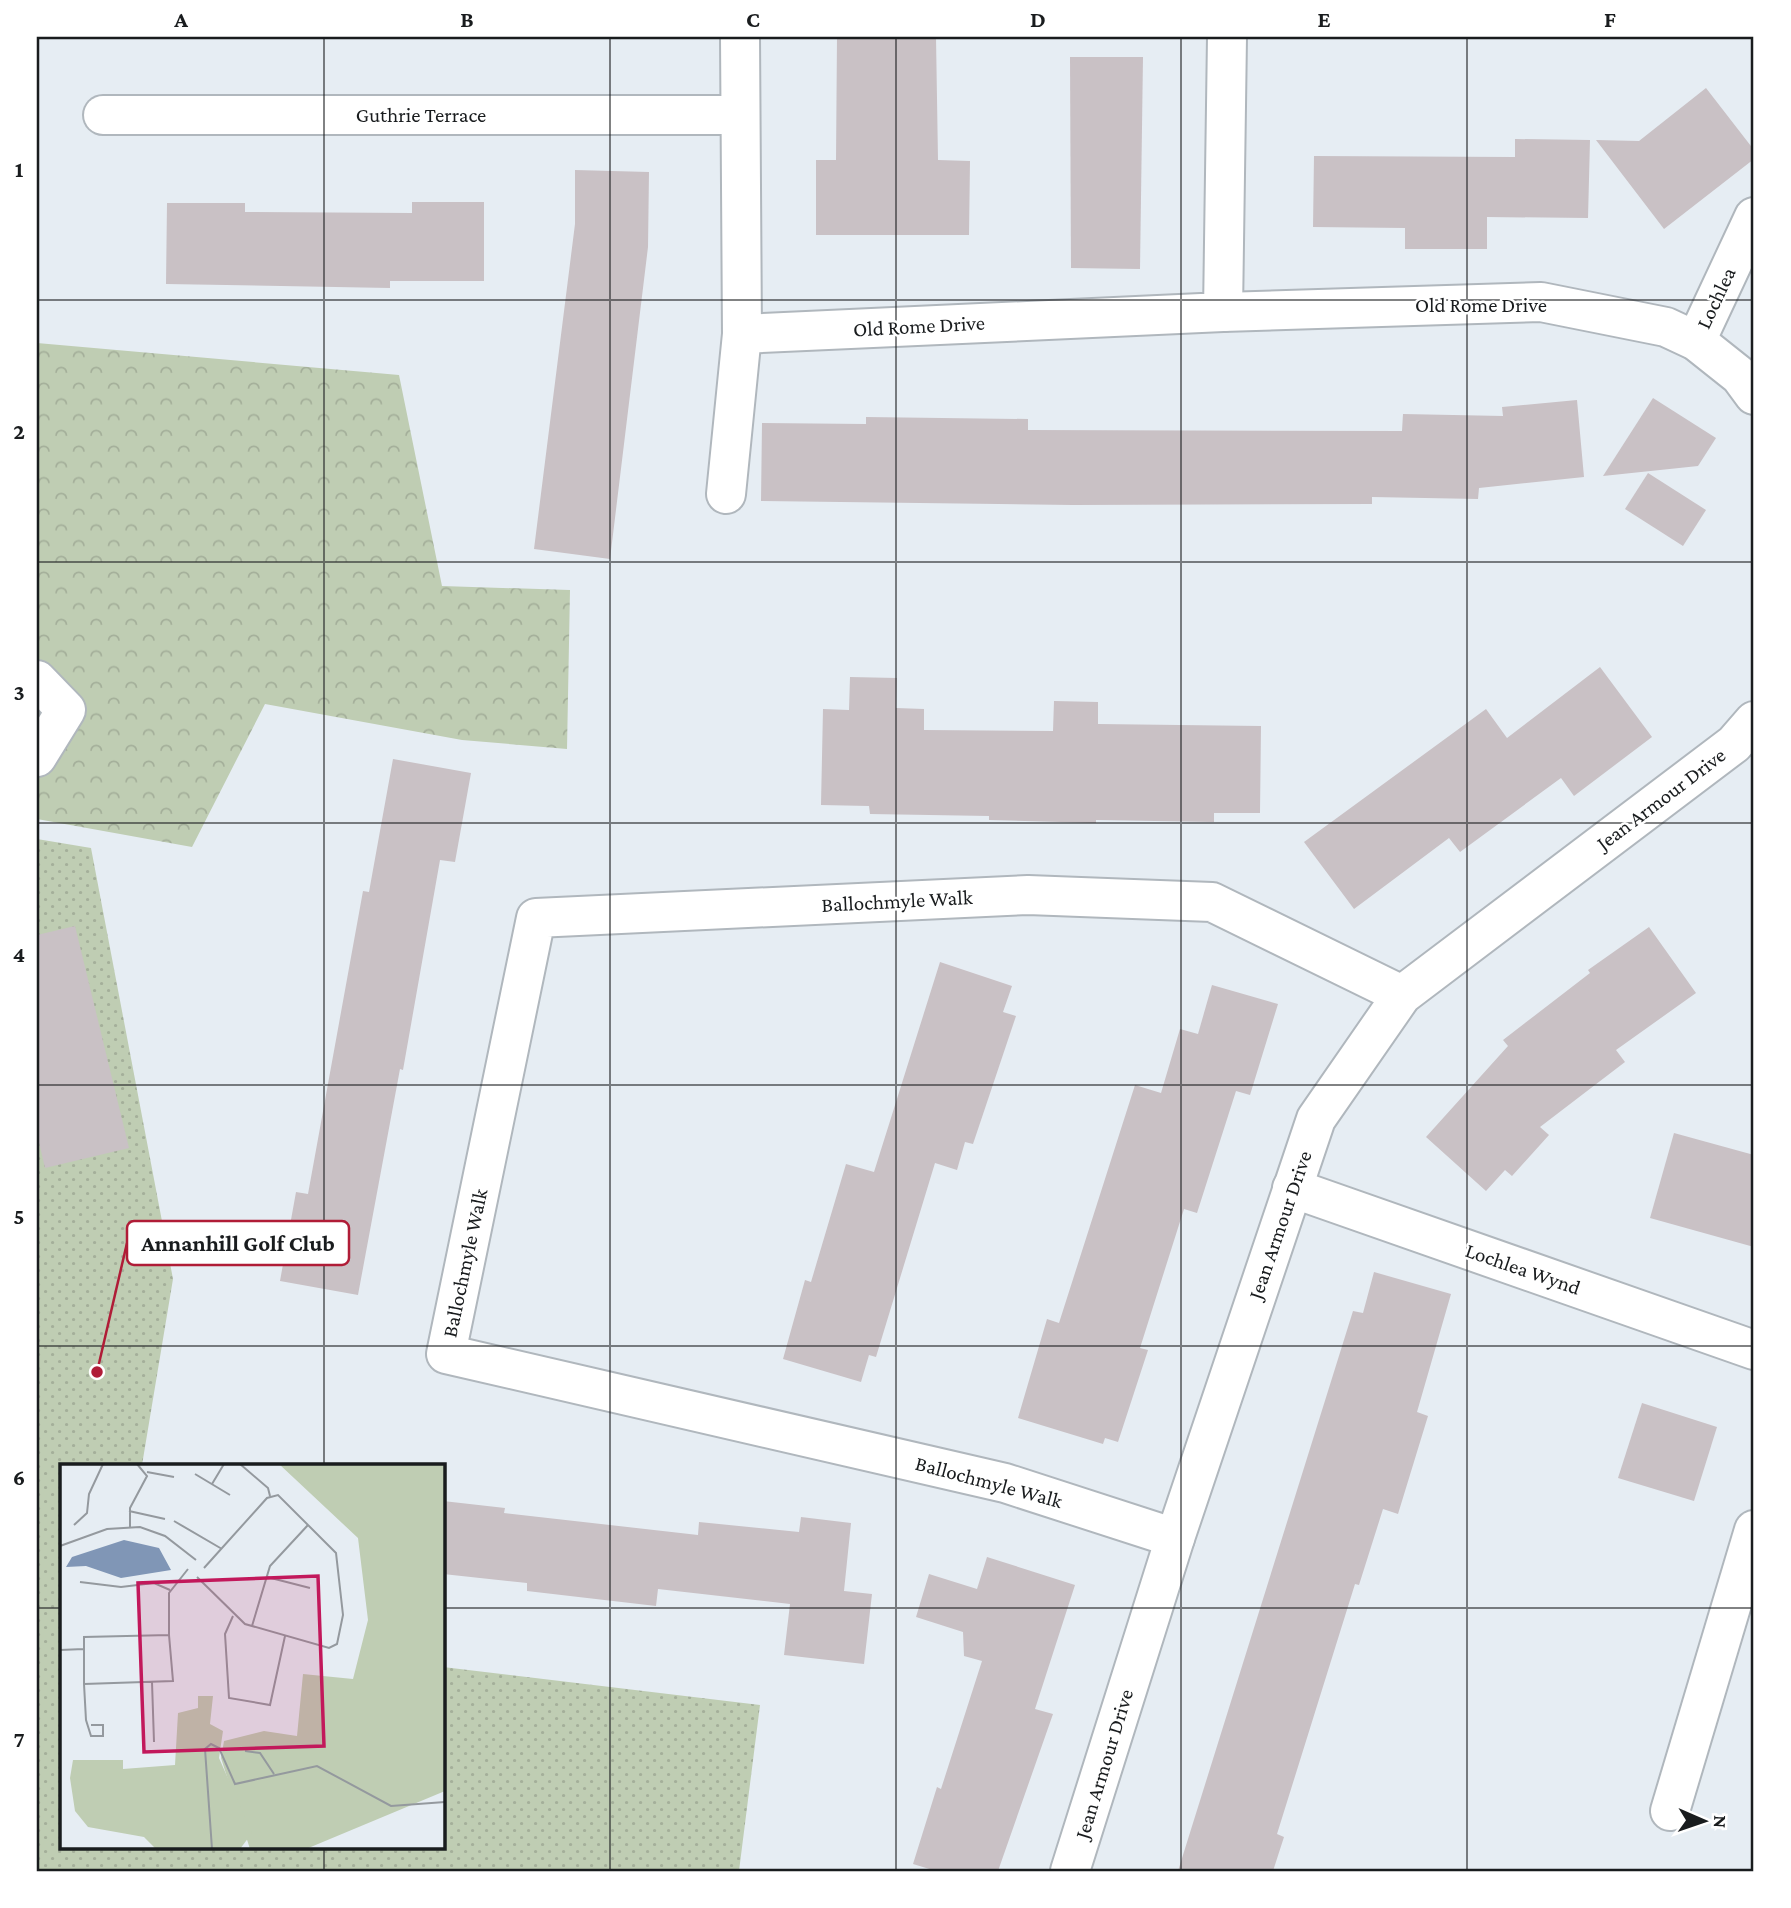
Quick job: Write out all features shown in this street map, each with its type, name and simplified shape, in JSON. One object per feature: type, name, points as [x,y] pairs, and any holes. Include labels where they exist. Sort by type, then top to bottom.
[{"type":"street","points":[[726,494],[742,334],[740,37]]},
{"type":"street","points":[[1223,312],[1227,37]]},
{"type":"street","name":"Guthrie Terrace","points":[[103,115],[740,115]]},
{"type":"street","name":"Lochlea","points":[[1696,341],[1754,217]]},
{"type":"street","name":"Old Rome Drive","points":[[742,334],[1223,312],[1541,302],[1666,327],[1696,341],[1740,376],[1754,395]]},
{"type":"street","points":[[37,680],[65,710],[37,757]]},
{"type":"street","name":"Jean Armour Drive","points":[[1070,1871],[1175,1538],[1315,1119],[1402,995],[1748,733]]},
{"type":"street","name":"Ballochmyle Walk","points":[[1175,1538],[1005,1483],[446,1354],[536,918],[1028,895],[1212,902],[1402,995]]},
{"type":"street","name":"Lochlea Wynd","points":[[1292,1188],[1754,1350]]},
{"type":"street","points":[[1670,1811],[1754,1530]]},
{"type":"green space","points":[[37,343],[399,375],[442,586],[570,590],[567,749],[462,740],[265,704],[192,847],[37,819]]},
{"type":"green space","points":[[37,839],[91,848],[173,1279],[142,1464],[60,1464],[60,1848],[444,1848],[444,1667],[760,1705],[739,1871],[37,1871]]},
{"type":"building","points":[[837,37],[936,37],[938,160],[970,161],[969,235],[816,235],[816,160],[836,160]]},
{"type":"building","points":[[1070,57],[1143,57],[1140,269],[1071,268]]},
{"type":"building","points":[[1706,88],[1754,150],[1754,159],[1664,229],[1596,140],[1639,141]]},
{"type":"building","points":[[1515,139],[1590,140],[1588,218],[1487,217],[1487,249],[1405,249],[1405,228],[1313,227],[1314,156],[1515,157]]},
{"type":"building","points":[[575,170],[649,172],[648,247],[610,559],[534,549],[575,224]]},
{"type":"building","points":[[412,202],[484,202],[484,281],[390,281],[390,288],[166,284],[167,203],[245,203],[245,212],[412,213]]},
{"type":"building","points":[[1653,398],[1716,438],[1698,466],[1603,476]]},
{"type":"building","points":[[1577,400],[1584,477],[1479,488],[1478,499],[1372,497],[1372,504],[1073,505],[761,501],[762,423],[866,424],[866,417],[1028,419],[1028,430],[1402,431],[1403,414],[1503,416],[1502,407]]},
{"type":"building","points":[[1648,473],[1706,510],[1683,546],[1625,509]]},
{"type":"building","points":[[1600,667],[1652,737],[1574,796],[1561,778],[1460,852],[1449,838],[1354,909],[1304,842],[1486,709],[1507,738]]},
{"type":"building","points":[[850,677],[897,678],[896,708],[924,709],[924,730],[1053,731],[1054,701],[1098,702],[1098,724],[1261,726],[1260,813],[1214,813],[1214,822],[1096,820],[1096,823],[989,820],[989,816],[870,814],[869,806],[821,805],[823,709],[849,710]]},
{"type":"building","points":[[393,759],[471,773],[455,862],[440,860],[403,1070],[400,1069],[358,1295],[280,1281],[296,1192],[308,1194],[363,891],[369,892]]},
{"type":"building","points":[[75,926],[129,1148],[45,1168],[37,1134],[37,935]]},
{"type":"building","points":[[1649,927],[1696,993],[1616,1050],[1625,1062],[1540,1127],[1549,1135],[1512,1176],[1505,1170],[1486,1191],[1426,1137],[1508,1046],[1503,1040],[1590,973],[1588,970]]},
{"type":"building","points":[[940,962],[1012,986],[1003,1012],[1016,1016],[973,1144],[965,1142],[957,1170],[935,1163],[876,1357],[869,1355],[861,1382],[783,1359],[805,1280],[811,1282],[846,1164],[874,1172]]},
{"type":"building","points":[[1212,985],[1278,1004],[1250,1095],[1236,1091],[1197,1213],[1184,1209],[1140,1348],[1148,1350],[1118,1442],[1105,1438],[1103,1444],[1018,1418],[1047,1319],[1059,1323],[1135,1085],[1161,1093],[1180,1029],[1198,1034]]},
{"type":"building","points":[[1674,1133],[1754,1155],[1754,1247],[1650,1218]]},
{"type":"building","points":[[1374,1272],[1451,1294],[1417,1412],[1428,1416],[1398,1514],[1383,1509],[1359,1585],[1355,1584],[1277,1834],[1284,1837],[1273,1871],[1178,1871],[1353,1311],[1363,1313]]},
{"type":"building","points":[[1642,1403],[1717,1427],[1694,1501],[1618,1478]]},
{"type":"building","points":[[444,1501],[505,1508],[504,1513],[698,1535],[699,1522],[799,1532],[801,1517],[851,1523],[844,1591],[872,1594],[864,1664],[784,1655],[790,1604],[658,1589],[656,1606],[527,1591],[527,1583],[444,1574]]},
{"type":"building","points":[[987,1557],[1075,1585],[1035,1709],[1053,1714],[998,1871],[936,1871],[913,1864],[937,1787],[941,1789],[982,1661],[964,1656],[963,1632],[916,1617],[929,1574],[977,1589]]},
{"type":"place","name":"Annanhill Golf Club","points":[[97,1372]]}]
